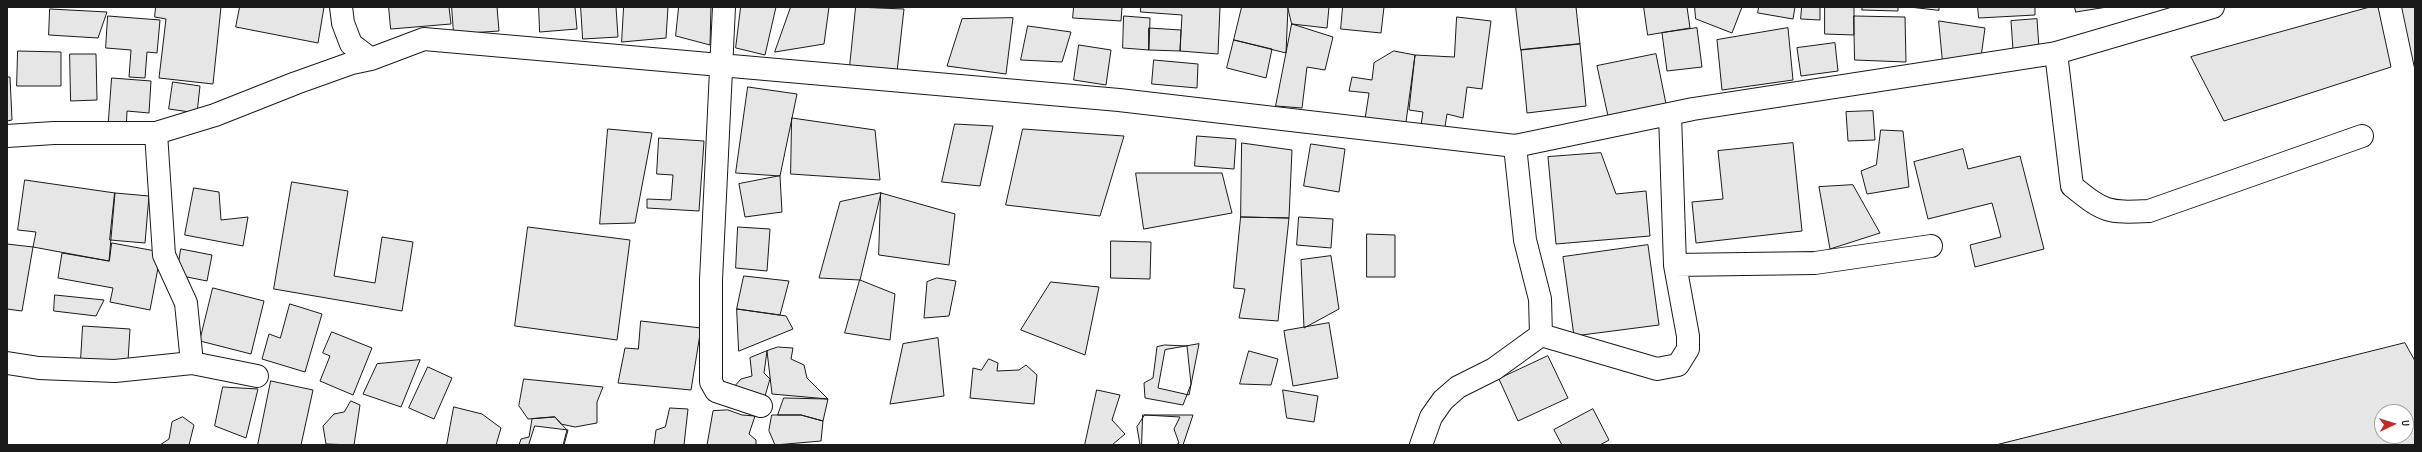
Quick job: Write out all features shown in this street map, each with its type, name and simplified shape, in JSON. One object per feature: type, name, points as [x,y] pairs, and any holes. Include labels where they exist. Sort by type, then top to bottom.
[{"type":"street","points":[[341,7],[343,23],[351,44],[371,59]]},
{"type":"street","points":[[724,7],[711,280],[711,382],[716,391],[761,406]]},
{"type":"street","points":[[7,136],[54,133],[156,133],[215,114],[352,63],[371,59],[424,39],[721,64],[1180,106],[1515,146],[1670,114],[2056,53],[2213,7]]},
{"type":"street","points":[[2056,53],[2072,186],[2097,206],[2117,213],[2149,211],[2362,136]]},
{"type":"street","points":[[1541,335],[1657,369],[1678,365],[1688,349],[1688,336],[1675,265],[1670,114]]},
{"type":"street","points":[[156,133],[164,255],[186,303],[192,363]]},
{"type":"street","points":[[1515,146],[1525,240],[1540,299],[1541,335]]},
{"type":"street","points":[[1675,265],[1815,263],[1931,246]]},
{"type":"street","points":[[1421,445],[1431,417],[1443,400],[1458,387],[1494,369],[1541,335]]},
{"type":"street","points":[[7,363],[39,368],[115,371],[192,363],[257,376]]},
{"type":"building","points":[[156,7],[221,7],[213,84],[159,78],[166,19],[155,17]]},
{"type":"building","points":[[240,7],[324,7],[318,43],[236,27]]},
{"type":"building","points":[[389,7],[449,7],[451,24],[391,29]]},
{"type":"building","points":[[452,7],[497,7],[499,31],[454,34]]},
{"type":"building","points":[[539,7],[575,7],[577,29],[540,32]]},
{"type":"building","points":[[581,7],[616,7],[618,37],[583,39]]},
{"type":"building","points":[[624,7],[668,7],[666,38],[622,42]]},
{"type":"building","points":[[679,7],[711,7],[710,45],[676,36]]},
{"type":"building","points":[[741,7],[776,7],[765,55],[736,48]]},
{"type":"building","points":[[791,7],[829,7],[824,44],[775,52]]},
{"type":"building","points":[[856,7],[904,9],[897,72],[850,66]]},
{"type":"building","points":[[1074,7],[1122,7],[1121,21],[1073,18]]},
{"type":"building","points":[[1141,7],[1220,7],[1218,54],[1180,51],[1182,15],[1141,12]]},
{"type":"building","points":[[1242,7],[1288,7],[1286,53],[1234,40]]},
{"type":"building","points":[[1288,7],[1329,7],[1327,28],[1292,24]]},
{"type":"building","points":[[1343,7],[1384,7],[1381,33],[1341,29]]},
{"type":"building","points":[[1516,7],[1576,7],[1580,44],[1521,50]]},
{"type":"building","points":[[1644,7],[1687,7],[1690,28],[1648,35]]},
{"type":"building","points":[[1695,7],[1742,7],[1732,33],[1696,19]]},
{"type":"building","points":[[1759,7],[1795,7],[1793,19],[1758,13]]},
{"type":"building","points":[[1802,7],[1820,7],[1820,20],[1801,19]]},
{"type":"building","points":[[1825,7],[1854,7],[1854,35],[1825,34]]},
{"type":"building","points":[[1863,7],[1898,7],[1898,11],[1862,10]]},
{"type":"building","points":[[1910,7],[1939,7],[1939,10]]},
{"type":"building","points":[[1978,7],[2035,7],[2035,15],[1979,18]]},
{"type":"building","points":[[2075,7],[2107,7],[2076,12]]},
{"type":"building","points":[[2370,7],[2378,7],[2391,67],[2224,121],[2191,57]]},
{"type":"building","points":[[2402,7],[2415,7],[2415,70]]},
{"type":"building","points":[[50,9],[107,12],[98,38],[49,35]]},
{"type":"building","points":[[108,16],[160,20],[157,53],[147,52],[145,78],[129,77],[131,50],[106,48]]},
{"type":"building","points":[[1124,16],[1150,18],[1149,50],[1123,48]]},
{"type":"building","points":[[1854,16],[1905,17],[1906,62],[1855,60]]},
{"type":"building","points":[[1457,17],[1491,21],[1482,89],[1467,87],[1463,118],[1447,114],[1445,127],[1421,125],[1423,112],[1409,110],[1415,55],[1454,57]]},
{"type":"building","points":[[1013,18],[1006,74],[947,66],[962,19]]},
{"type":"building","points":[[2037,19],[2039,48],[2013,50],[2011,21]]},
{"type":"building","points":[[1939,21],[1985,28],[1981,57],[1943,63]]},
{"type":"building","points":[[1292,24],[1333,37],[1325,70],[1307,67],[1302,108],[1276,106]]},
{"type":"building","points":[[1028,26],[1071,32],[1062,62],[1021,60]]},
{"type":"building","points":[[1149,28],[1181,30],[1180,51],[1149,50]]},
{"type":"building","points":[[1697,28],[1702,67],[1667,71],[1662,33]]},
{"type":"building","points":[[1788,28],[1793,80],[1722,90],[1717,40]]},
{"type":"building","points":[[1234,40],[1272,49],[1266,78],[1227,68]]},
{"type":"building","points":[[1835,43],[1838,71],[1801,76],[1797,48]]},
{"type":"building","points":[[1580,44],[1586,106],[1527,113],[1521,50]]},
{"type":"building","points":[[1079,45],[1111,50],[1106,85],[1074,80]]},
{"type":"building","points":[[18,51],[61,52],[61,86],[17,86]]},
{"type":"building","points":[[1394,51],[1415,55],[1406,122],[1365,119],[1369,93],[1349,91],[1352,77],[1372,80],[1374,63]]},
{"type":"building","points":[[70,54],[96,54],[97,100],[71,101]]},
{"type":"building","points":[[1656,54],[1666,104],[1608,116],[1597,66]]},
{"type":"building","points":[[1154,60],[1198,64],[1197,88],[1152,84]]},
{"type":"building","points":[[7,77],[10,77],[12,120],[7,121]]},
{"type":"building","points":[[112,78],[151,81],[149,113],[127,111],[126,133],[108,131]]},
{"type":"building","points":[[173,82],[200,86],[197,113],[169,109]]},
{"type":"building","points":[[748,87],[797,94],[780,176],[736,173]]},
{"type":"building","points":[[1873,111],[1875,140],[1848,141],[1846,112]]},
{"type":"building","points":[[792,118],[875,130],[880,180],[791,174]]},
{"type":"building","points":[[955,124],[993,126],[980,186],[942,182]]},
{"type":"building","points":[[608,129],[652,133],[635,223],[600,224]]},
{"type":"building","points":[[1023,129],[1124,136],[1100,216],[1006,205]]},
{"type":"building","points":[[1881,130],[1903,131],[1909,187],[1867,194],[1861,171],[1876,165]]},
{"type":"building","points":[[1197,136],[1236,139],[1234,169],[1195,166]]},
{"type":"building","points":[[659,138],[704,141],[699,211],[647,208],[647,199],[671,200],[673,175],[657,174]]},
{"type":"building","points":[[1242,143],[1292,150],[1289,218],[1241,217]]},
{"type":"building","points":[[1793,143],[1802,231],[1696,243],[1692,202],[1723,199],[1718,151]]},
{"type":"building","points":[[1311,144],[1345,149],[1339,192],[1304,186]]},
{"type":"building","points":[[1963,149],[1968,169],[2020,156],[2044,249],[1975,267],[1970,245],[2001,237],[1992,203],[1928,219],[1914,162]]},
{"type":"building","points":[[1601,153],[1616,194],[1646,191],[1650,236],[1556,244],[1548,157]]},
{"type":"building","points":[[1136,173],[1222,173],[1232,213],[1144,229]]},
{"type":"building","points":[[780,176],[782,212],[745,217],[739,184]]},
{"type":"building","points":[[25,180],[115,193],[109,261],[33,247],[36,232],[18,230]]},
{"type":"building","points":[[292,182],[348,191],[334,276],[375,283],[382,237],[413,242],[402,311],[274,289]]},
{"type":"building","points":[[1853,185],[1880,233],[1830,249],[1819,187]]},
{"type":"building","points":[[194,188],[219,192],[221,220],[248,217],[243,246],[185,235]]},
{"type":"building","points":[[115,193],[149,196],[145,243],[110,240]]},
{"type":"building","points":[[881,193],[860,280],[819,278],[840,202]]},
{"type":"building","points":[[881,193],[955,214],[949,265],[879,255]]},
{"type":"building","points":[[1241,217],[1289,218],[1278,321],[1239,318],[1245,289],[1234,288]]},
{"type":"building","points":[[1299,217],[1333,219],[1331,248],[1297,245]]},
{"type":"building","points":[[528,227],[630,240],[617,340],[515,326]]},
{"type":"building","points":[[738,227],[770,229],[767,271],[736,268]]},
{"type":"building","points":[[1367,234],[1395,235],[1395,277],[1367,277]]},
{"type":"building","points":[[1111,241],[1151,242],[1150,279],[1111,278]]},
{"type":"building","points":[[112,243],[161,252],[150,310],[110,302],[113,288],[58,278],[62,253],[109,261]]},
{"type":"building","points":[[7,244],[33,247],[22,311],[7,309]]},
{"type":"building","points":[[1648,245],[1659,325],[1574,336],[1563,257]]},
{"type":"building","points":[[181,249],[212,255],[207,281],[177,275]]},
{"type":"building","points":[[1331,256],[1339,309],[1304,328],[1301,260]]},
{"type":"building","points":[[744,276],[789,281],[780,315],[737,309]]},
{"type":"building","points":[[937,278],[956,281],[949,316],[924,318],[927,282]]},
{"type":"building","points":[[860,280],[895,294],[890,340],[845,333]]},
{"type":"building","points":[[1051,282],[1099,287],[1085,355],[1021,330]]},
{"type":"building","points":[[213,288],[264,301],[251,354],[200,341]]},
{"type":"building","points":[[55,295],[104,300],[96,316],[54,311]]},
{"type":"building","points":[[290,304],[322,314],[305,372],[262,359],[269,334],[280,338]]},
{"type":"building","points":[[737,309],[786,316],[793,329],[739,351]]},
{"type":"building","points":[[641,321],[701,328],[691,390],[618,383],[625,348],[638,349]]},
{"type":"building","points":[[1329,323],[1338,378],[1293,386],[1284,331]]},
{"type":"building","points":[[83,326],[130,329],[128,361],[81,359]]},
{"type":"building","points":[[332,332],[372,348],[353,395],[320,381],[330,356],[323,353]]},
{"type":"building","points":[[938,338],[944,396],[890,404],[903,344]]},
{"type":"building","points":[[2405,343],[2415,361],[2415,445],[1996,445]]},
{"type":"building","points":[[1199,344],[1189,395],[1158,388],[1165,350]]},
{"type":"building","points":[[1165,345],[1187,346],[1191,384],[1183,405],[1145,398],[1144,383],[1153,378],[1157,347]]},
{"type":"building","points":[[778,347],[793,348],[791,359],[804,365],[807,378],[828,399],[772,394],[767,351]]},
{"type":"building","points":[[767,351],[764,373],[770,379],[765,396],[732,389],[741,379],[752,376],[750,358]]},
{"type":"building","points":[[1249,351],[1278,359],[1271,385],[1240,384]]},
{"type":"building","points":[[1548,356],[1568,398],[1518,421],[1499,379]]},
{"type":"building","points":[[989,359],[998,363],[997,371],[1019,370],[1026,365],[1037,375],[1034,404],[970,398],[973,368],[981,370]]},
{"type":"building","points":[[420,360],[401,407],[363,394],[377,364]]},
{"type":"building","points":[[428,367],[452,378],[434,419],[409,408]]},
{"type":"building","points":[[524,379],[603,387],[597,402],[597,423],[575,427],[561,424],[555,417],[528,419],[519,406]]},
{"type":"building","points":[[271,381],[313,390],[301,445],[258,445]]},
{"type":"building","points":[[223,387],[258,389],[246,438],[215,426]]},
{"type":"building","points":[[1097,390],[1120,395],[1112,420],[1125,434],[1112,445],[1085,445]]},
{"type":"building","points":[[1283,390],[1318,396],[1314,422],[1287,418]]},
{"type":"building","points":[[784,398],[828,399],[823,421],[801,415],[778,415]]},
{"type":"building","points":[[351,401],[360,405],[354,445],[326,444],[323,426],[334,414],[344,412]]},
{"type":"building","points":[[454,407],[482,414],[501,428],[496,445],[447,445]]},
{"type":"building","points":[[670,408],[688,409],[684,445],[654,445],[656,430],[665,427]]},
{"type":"building","points":[[1593,409],[1609,440],[1600,445],[1562,445],[1554,430]]},
{"type":"building","points":[[728,410],[742,415],[755,416],[749,434],[756,440],[756,445],[707,445],[713,411]]},
{"type":"building","points":[[772,415],[801,415],[823,421],[821,441],[775,445],[769,431]]},
{"type":"building","points":[[1143,415],[1193,415],[1183,445],[1142,445]]},
{"type":"building","points":[[1145,415],[1180,417],[1174,429],[1179,443],[1176,445],[1140,445],[1137,427]]},
{"type":"building","points":[[183,417],[194,425],[189,445],[160,445],[169,439],[172,422]]},
{"type":"building","points":[[555,417],[567,430],[563,445],[519,445],[521,439],[529,437],[532,419]]},
{"type":"building","points":[[535,426],[568,430],[564,445],[529,445]]}]
